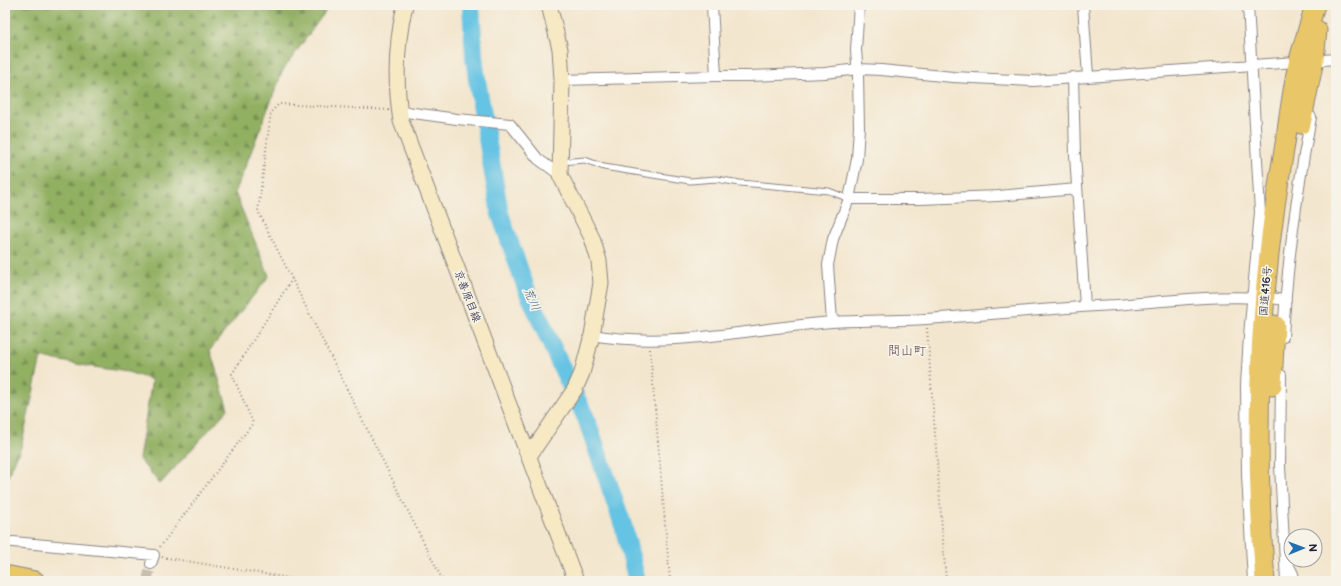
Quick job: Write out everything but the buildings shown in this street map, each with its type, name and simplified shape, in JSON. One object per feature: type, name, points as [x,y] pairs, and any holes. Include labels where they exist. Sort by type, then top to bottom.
[{"type":"highway","points":[[1306,5],[1312,60]]},
{"type":"highway","name":"国道416号","points":[[1312,60],[1315,5]]},
{"type":"highway","name":"国道416号","points":[[1265,581],[1258,459],[1259,361],[1284,229],[1320,5]]},
{"type":"highway","points":[[1312,60],[1328,5]]},
{"type":"highway","name":"国道416号","points":[[1270,298],[1272,510],[1277,581]]},
{"type":"highway","points":[[5,575],[35,581]]},
{"type":"main road","name":"京善原目線","points":[[405,5],[398,54],[399,111],[401,121],[576,581]]},
{"type":"main road","points":[[529,456],[574,389],[582,373],[592,335],[601,283],[599,260],[592,238],[560,169],[562,80],[560,49],[549,5]]},
{"type":"street","points":[[712,5],[716,76]]},
{"type":"street","points":[[832,322],[828,265],[833,239],[849,199],[857,159],[859,127],[858,69],[856,50],[859,5]]},
{"type":"street","points":[[1083,5],[1088,76]]},
{"type":"street","points":[[1248,5],[1260,212],[1281,374],[1280,481],[1283,528]]},
{"type":"street","points":[[562,80],[749,76],[824,73],[858,69],[953,77],[1033,81],[1336,59]]},
{"type":"street","points":[[1072,77],[1077,189],[1085,306]]},
{"type":"street","points":[[399,111],[510,124],[538,159],[560,169]]},
{"type":"street","points":[[849,199],[976,197],[1077,189]]},
{"type":"street","points":[[592,335],[611,338],[649,340],[718,336],[832,322],[927,319],[1085,306],[1270,298]]},
{"type":"street","points":[[1253,581],[1248,518],[1246,385],[1270,298]]},
{"type":"street","points":[[13,542],[153,560]]},
{"type":"street","points":[[1285,568],[1286,581]]},
{"type":"street","points":[[1290,568],[1293,574],[1293,581]]},
{"type":"lane","points":[[560,169],[585,160],[604,168],[690,181],[716,179],[740,183],[829,191],[849,199]]},
{"type":"path","points":[[399,111],[278,104],[271,112],[258,211],[443,581]]},
{"type":"path","points":[[292,279],[232,374],[253,423],[153,560],[307,581]]},
{"type":"path","points":[[927,319],[946,581]]},
{"type":"path","points":[[649,340],[670,581]]},
{"type":"green space","points":[[5,5],[330,5],[283,70],[235,193],[269,276],[210,350],[228,409],[160,484],[139,459],[152,380],[128,372],[41,357],[21,447],[5,483]]},
{"type":"waterway","name":"荒川","points":[[471,5],[477,80],[500,214],[526,288],[586,418],[623,525],[637,581]]},
{"type":"tunnel","points":[[147,581],[151,564]]},
{"type":"district","name":"間山町","points":[[907,350]]}]
